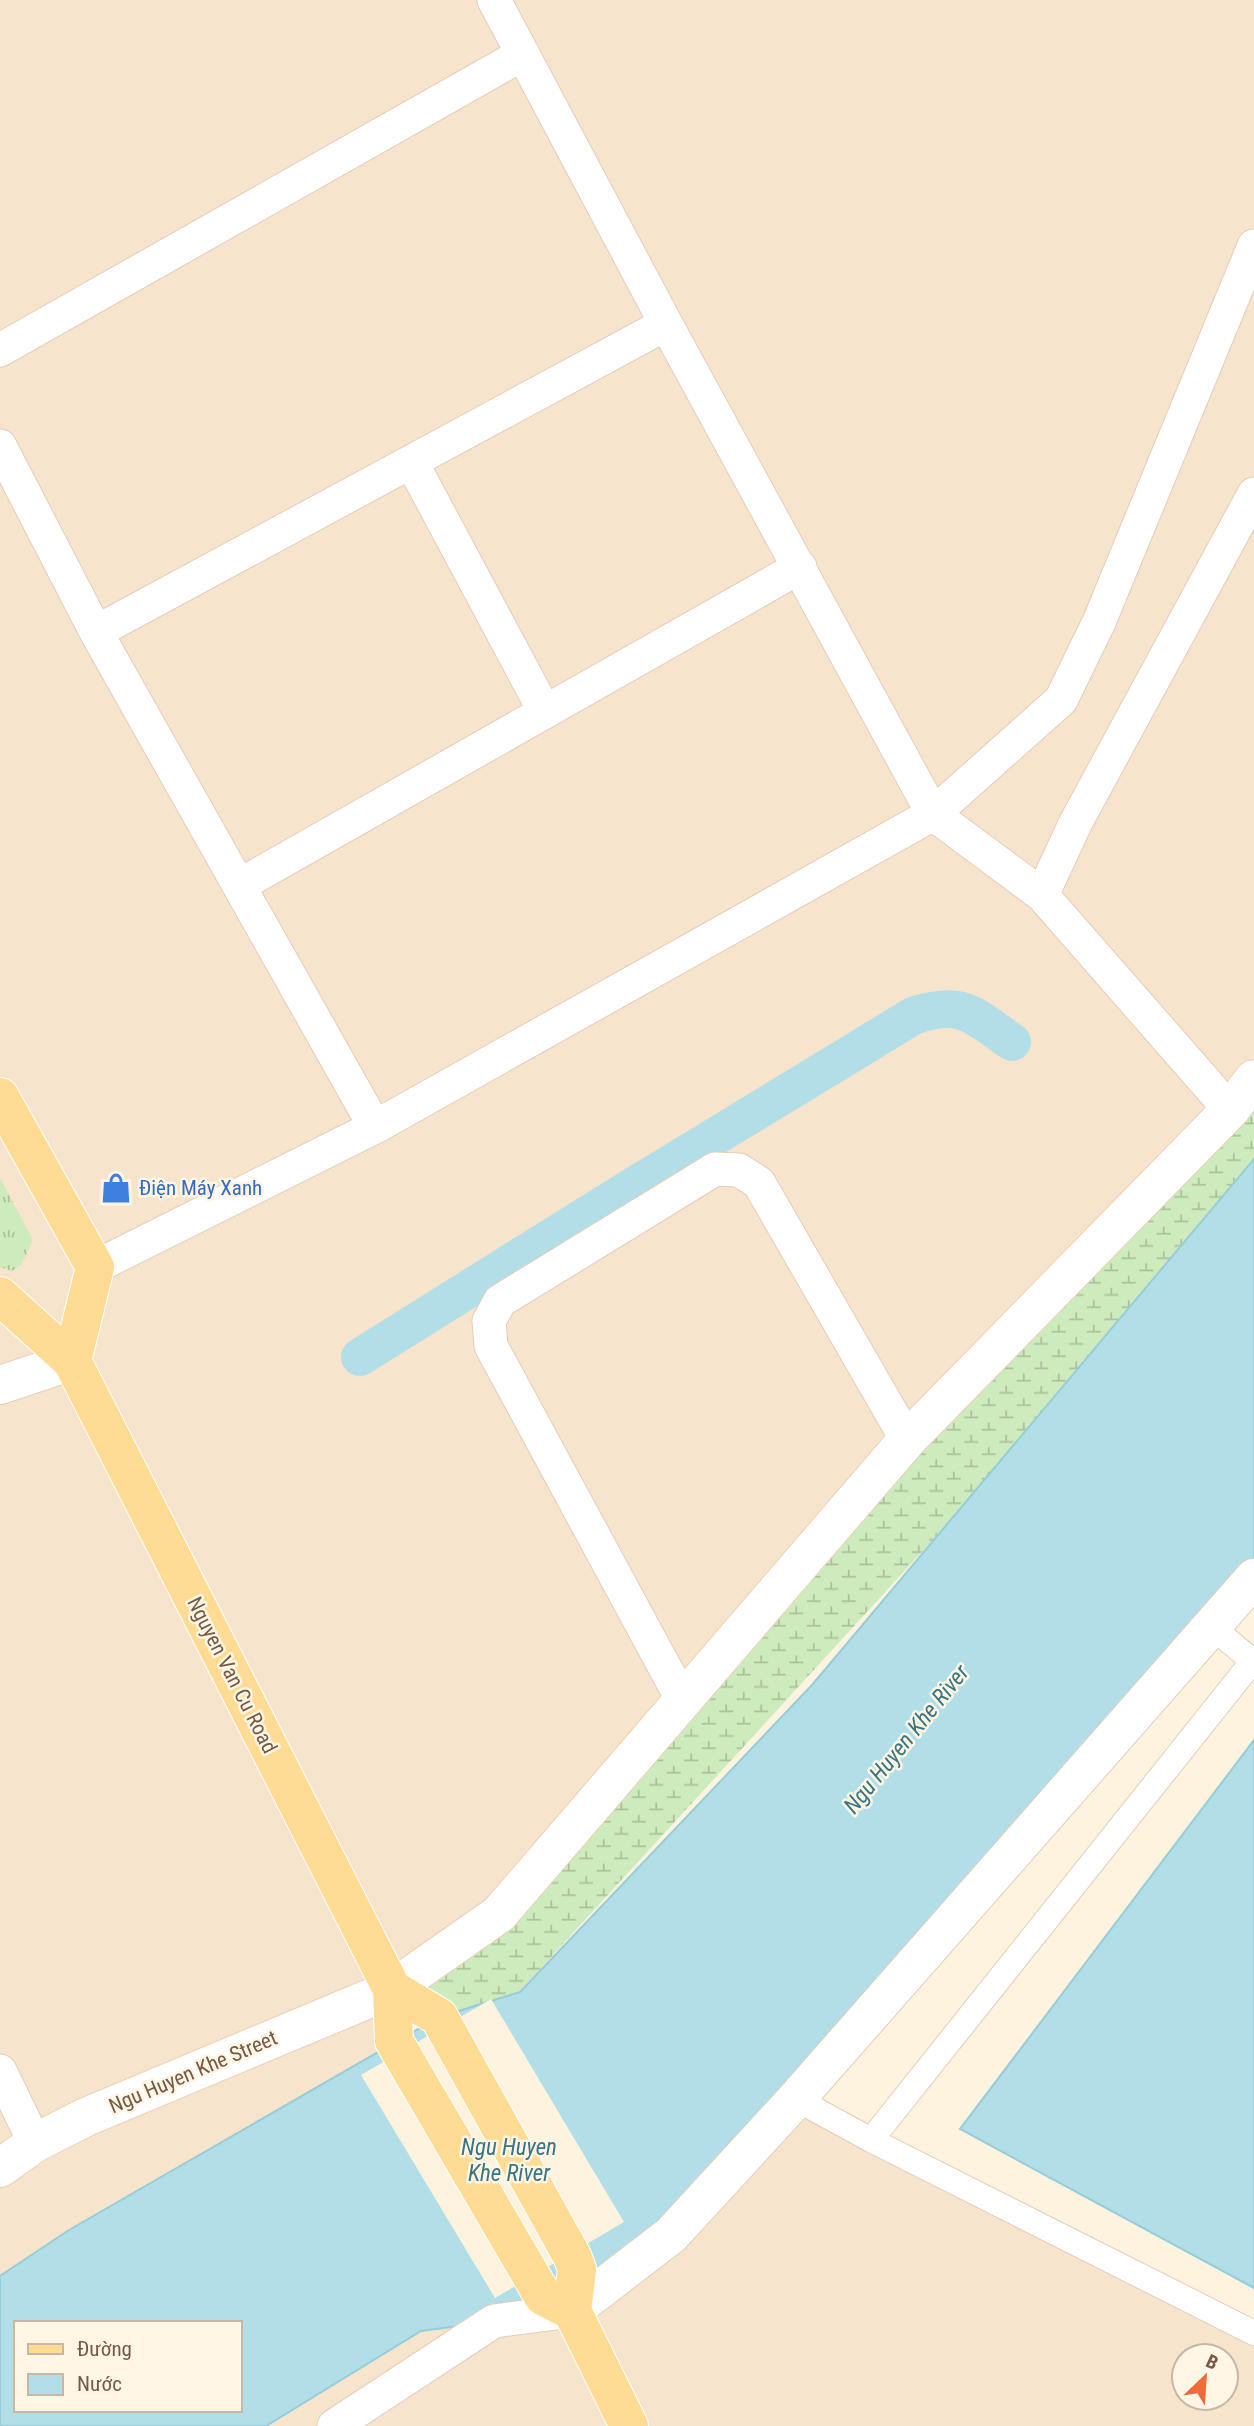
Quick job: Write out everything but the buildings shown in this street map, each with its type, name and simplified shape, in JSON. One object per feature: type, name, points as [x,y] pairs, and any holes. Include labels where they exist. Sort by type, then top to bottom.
[{"type":"main road","name":"Ngu Huyen Khe Street","points":[[0,2168],[35,2143],[86,2117],[392,1989],[499,1914],[906,1440],[1230,1110],[1254,1079]]},
{"type":"main road","points":[[0,1097],[95,1267],[72,1361],[0,1385]]},
{"type":"main road","name":"Nguyen Van Cu Road","points":[[0,1296],[72,1361],[392,1989],[394,2041],[531,2278],[543,2296],[572,2311]]},
{"type":"main road","points":[[572,2311],[671,2235],[796,2099],[1254,1578]]},
{"type":"main road","points":[[392,1989],[439,2017],[572,2256],[577,2269],[572,2311],[629,2426]]},
{"type":"street","points":[[495,0],[666,324],[933,814],[1042,895],[1230,1110]]},
{"type":"street","points":[[0,350],[523,54]]},
{"type":"street","points":[[95,1267],[375,1127],[933,814],[1061,700],[1099,622],[1254,246]]},
{"type":"street","points":[[96,632],[666,324]]},
{"type":"street","points":[[0,446],[96,632],[375,1127]]},
{"type":"street","points":[[412,463],[545,712]]},
{"type":"street","points":[[1042,895],[1076,822],[1254,494]]},
{"type":"street","points":[[240,885],[800,567]]},
{"type":"street","points":[[683,1702],[491,1346],[489,1321],[500,1301],[715,1169],[739,1170],[759,1183],[906,1440]]},
{"type":"street","points":[[871,2140],[1253,1662],[1212,1627]]},
{"type":"street","points":[[0,2071],[35,2143]]},
{"type":"street","points":[[796,2099],[871,2140],[1254,2333]]},
{"type":"street","points":[[334,2426],[494,2321],[572,2311]]},
{"type":"shaded area","points":[[0,0],[1254,0],[1254,1075],[394,2041],[796,2099],[1254,2333],[1254,2426],[0,2426]]},
{"type":"green space","points":[[1254,1079],[1254,1159],[953,1518],[519,1992],[439,2017],[392,1989],[499,1914]]},
{"type":"green space","points":[[0,1178],[33,1240],[21,1265],[12,1271],[0,1267]]},
{"type":"water","name":"Ngu Huyen Khe River","points":[[1254,1159],[1254,1578],[796,2099],[572,2311],[421,2331],[266,2426],[0,2426],[0,2276],[69,2230],[439,2017],[520,1992],[812,1685]]},
{"type":"water","points":[[1254,1740],[1254,2288],[960,2129]]},
{"type":"pier","points":[[491,1999],[624,2222],[495,2298],[361,2075]]},
{"type":"waterway","points":[[360,1357],[913,1016],[944,1009],[966,1012],[1012,1042]]},
{"type":"place","name":"Điện Máy Xanh","points":[[116,1188]]}]
